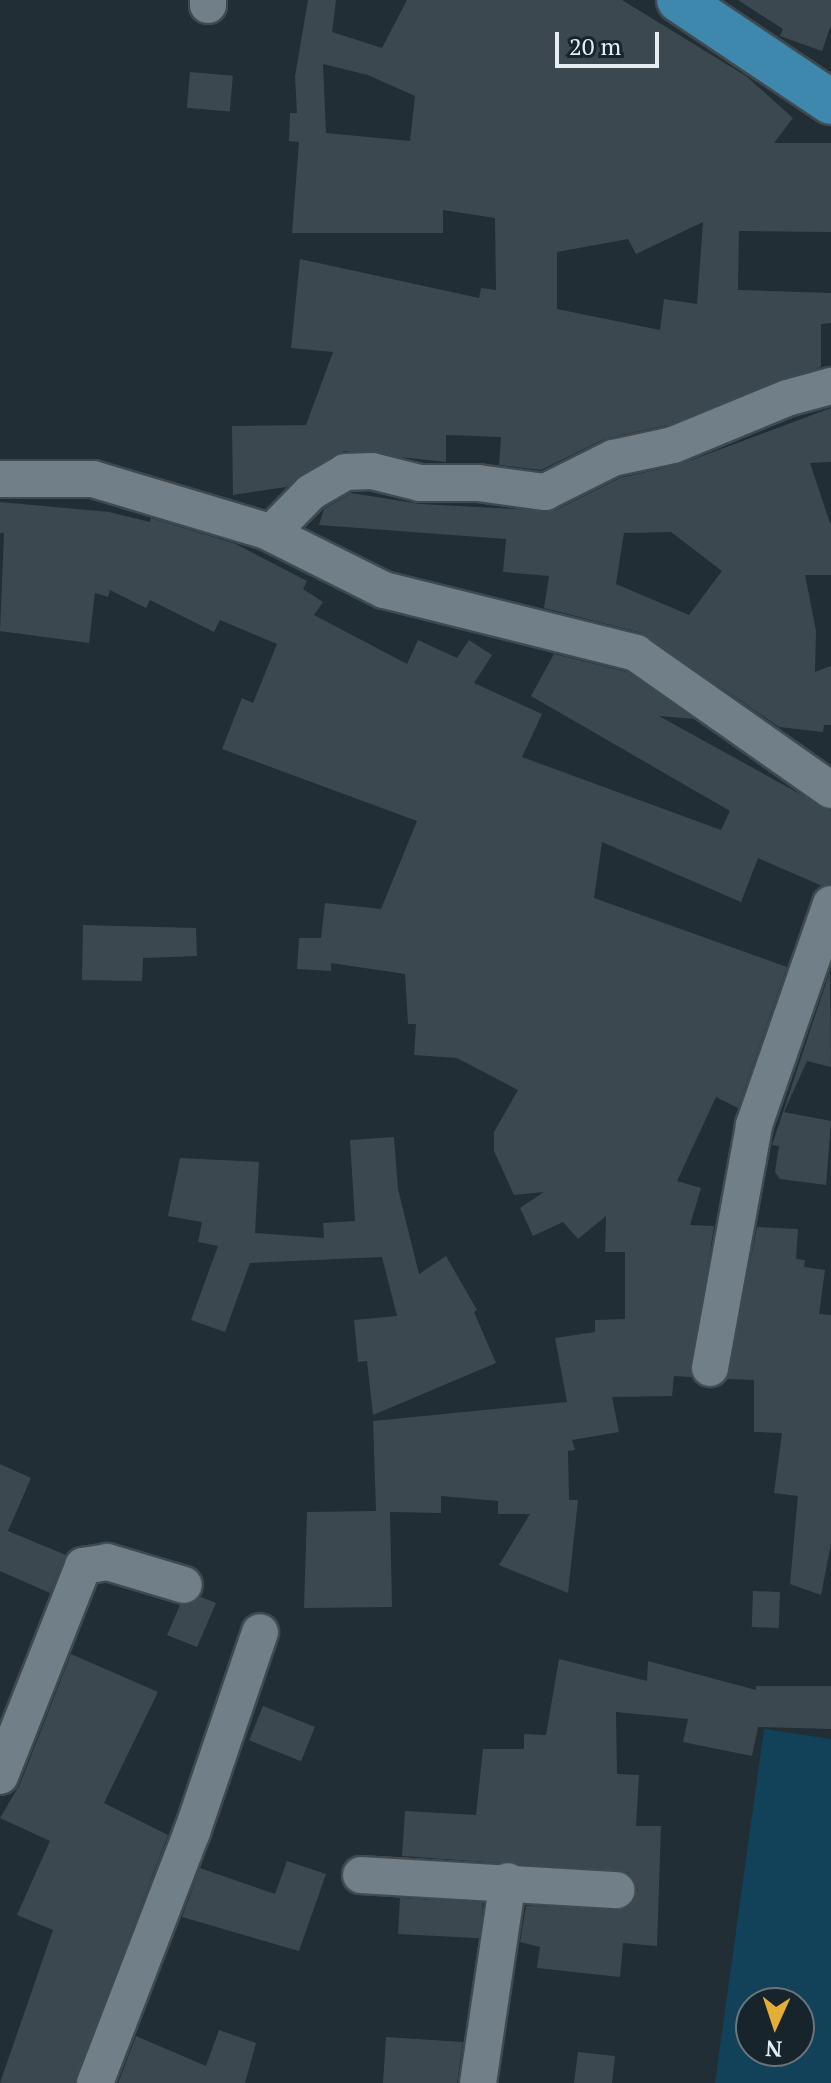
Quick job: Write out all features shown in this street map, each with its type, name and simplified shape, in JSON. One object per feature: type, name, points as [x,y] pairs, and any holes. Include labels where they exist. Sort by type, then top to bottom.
[{"type":"highway","points":[[679,0],[831,102]]},
{"type":"street","points":[[271,533],[311,492],[345,472],[372,471],[420,483],[478,483],[545,492],[613,458],[673,445],[787,398],[831,386]]},
{"type":"street","points":[[0,479],[93,479],[271,533],[384,590],[636,653],[831,790]]},
{"type":"street","points":[[710,1368],[754,1125],[831,904]]},
{"type":"street","points":[[0,1776],[83,1566],[107,1562],[184,1585]]},
{"type":"street","points":[[95,2083],[192,1832],[260,1632]]},
{"type":"street","points":[[361,1875],[508,1881],[617,1890]]},
{"type":"street","points":[[478,2083],[508,1881]]},
{"type":"shaded area","points":[[764,1729],[831,1739],[831,2083],[715,2083]]},
{"type":"building","points":[[308,0],[336,0],[332,32],[382,48],[407,0],[622,0],[746,76],[793,118],[774,143],[831,143],[831,232],[739,231],[738,290],[831,293],[831,323],[821,324],[821,367],[667,425],[604,439],[541,470],[499,465],[501,437],[446,435],[446,462],[344,451],[286,487],[233,495],[232,426],[306,425],[333,352],[291,348],[300,259],[479,298],[481,288],[496,290],[495,218],[443,210],[443,233],[292,233],[299,142],[289,141],[290,113],[297,113],[295,76]],"holes":[[[323,64],[368,75],[415,96],[410,141],[326,133]],[[703,222],[697,304],[664,299],[660,330],[557,309],[557,252],[628,239],[636,254]]]},
{"type":"building","points":[[738,0],[831,0],[831,25],[822,51],[780,36],[783,29]]},
{"type":"building","points":[[190,72],[233,76],[230,112],[187,108]]},
{"type":"building","points":[[831,408],[831,462],[810,463],[831,526],[831,575],[805,575],[816,631],[815,672],[831,666],[831,725],[824,725],[823,732],[779,727],[642,633],[544,608],[549,576],[503,572],[506,539],[319,525],[324,509],[351,493],[420,504],[554,511],[620,478],[681,464]],"holes":[[[671,532],[722,571],[689,615],[616,584],[624,533]]]},
{"type":"building","points":[[0,502],[109,512],[150,522],[151,518],[236,544],[307,581],[303,589],[323,602],[314,615],[407,664],[418,640],[457,658],[469,640],[492,655],[474,683],[542,714],[522,757],[721,830],[730,811],[531,696],[554,654],[627,672],[694,719],[659,716],[831,811],[831,884],[822,886],[758,858],[741,902],[602,842],[594,898],[787,967],[738,1108],[716,1097],[677,1181],[701,1188],[690,1225],[714,1226],[691,1377],[674,1376],[672,1396],[612,1397],[619,1432],[572,1440],[575,1450],[568,1451],[569,1500],[578,1500],[568,1593],[499,1565],[530,1514],[498,1514],[498,1501],[441,1496],[441,1513],[390,1512],[392,1607],[304,1608],[307,1512],[376,1511],[373,1421],[567,1402],[555,1338],[595,1332],[595,1320],[625,1319],[625,1252],[605,1252],[606,1216],[578,1239],[563,1222],[533,1236],[520,1208],[544,1192],[514,1195],[494,1151],[494,1132],[518,1090],[457,1058],[414,1055],[416,1024],[408,1024],[405,974],[331,963],[331,971],[297,969],[299,938],[321,938],[325,903],[381,909],[417,821],[222,749],[242,698],[253,703],[277,644],[220,620],[214,632],[150,600],[146,608],[110,590],[108,597],[95,593],[89,643],[0,631],[4,533],[0,533]]},
{"type":"building","points":[[83,925],[196,928],[197,956],[143,958],[142,981],[82,980]]},
{"type":"building","points":[[830,971],[831,1067],[807,1061],[784,1112],[831,1121],[826,1185],[780,1179],[775,1172],[779,1146],[772,1145]]},
{"type":"building","points":[[394,1137],[398,1189],[419,1274],[446,1256],[477,1310],[474,1312],[496,1363],[373,1415],[367,1361],[358,1362],[354,1320],[397,1316],[382,1257],[250,1263],[225,1332],[191,1320],[218,1246],[198,1242],[202,1222],[168,1216],[180,1158],[259,1162],[255,1233],[324,1238],[323,1223],[355,1221],[350,1140]]},
{"type":"building","points":[[757,1227],[798,1229],[796,1259],[805,1260],[804,1267],[825,1270],[819,1314],[831,1315],[831,1543],[821,1595],[790,1584],[798,1496],[774,1493],[782,1433],[754,1432],[754,1380],[727,1379]]},
{"type":"building","points":[[0,1464],[31,1478],[8,1531],[66,1555],[50,1593],[0,1571]]},
{"type":"building","points":[[753,1591],[780,1592],[779,1628],[752,1627]]},
{"type":"building","points":[[201,1597],[216,1603],[197,1647],[167,1635],[180,1605]]},
{"type":"building","points":[[71,1654],[158,1692],[104,1803],[168,1835],[74,2083],[0,2083],[53,1930],[17,1915],[50,1841],[0,1818],[20,1784]]},
{"type":"building","points":[[559,1659],[647,1681],[648,1661],[756,1690],[756,1686],[831,1686],[831,1729],[758,1727],[752,1756],[683,1742],[688,1719],[616,1712],[617,1774],[639,1775],[636,1826],[661,1826],[657,1946],[623,1943],[620,1977],[537,1968],[540,1947],[520,1942],[526,1906],[627,1908],[638,1890],[628,1872],[402,1856],[405,1811],[476,1815],[483,1749],[524,1749],[524,1734],[546,1735]]},
{"type":"building","points":[[263,1706],[315,1727],[301,1761],[249,1740]]},
{"type":"building","points":[[287,1861],[326,1874],[299,1951],[182,1917],[200,1868],[275,1894]]},
{"type":"building","points":[[400,1898],[483,1902],[481,1938],[398,1934]]},
{"type":"building","points":[[219,2030],[256,2043],[245,2083],[118,2083],[136,2036],[206,2066]]},
{"type":"building","points":[[386,2037],[463,2042],[457,2083],[383,2083]]},
{"type":"building","points":[[578,2052],[615,2056],[612,2083],[574,2083]]}]
